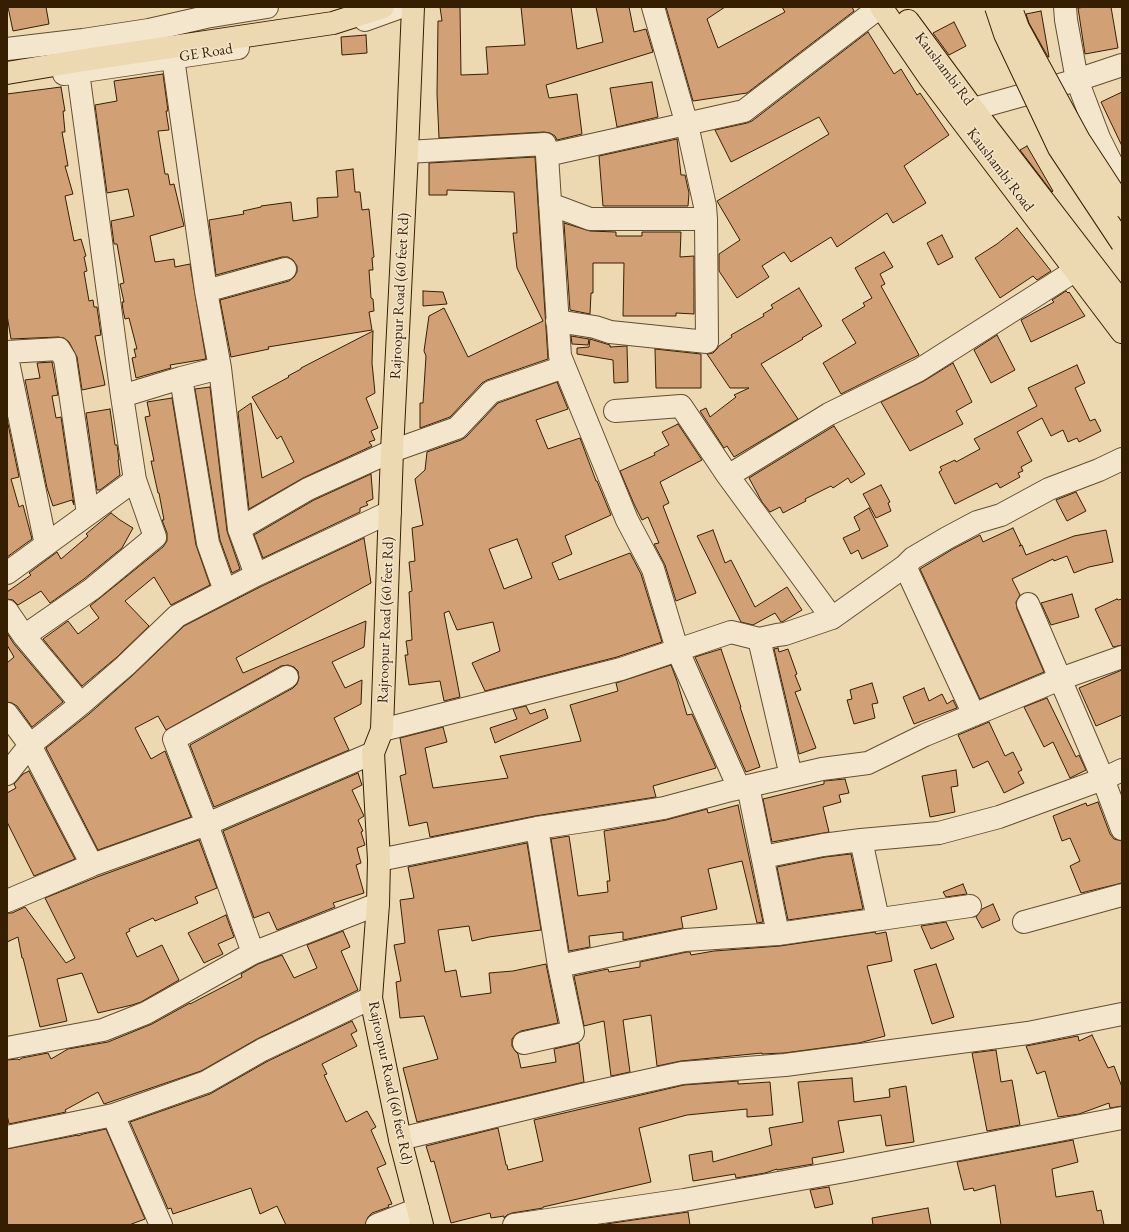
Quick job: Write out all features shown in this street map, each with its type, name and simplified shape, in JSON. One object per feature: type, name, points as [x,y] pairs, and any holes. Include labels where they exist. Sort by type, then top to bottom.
[{"type":"main road","points":[[7,73],[237,33],[337,11],[348,7]]},
{"type":"main road","points":[[7,62],[237,33],[333,23],[384,7]]},
{"type":"main road","name":"Rajroopur Road (60 feet Rd)","points":[[413,7],[392,451],[382,730],[373,753],[380,860],[372,998],[400,1139],[420,1217]]},
{"type":"main road","name":"Kaushambi Road","points":[[881,7],[929,77],[966,112],[1076,270],[1122,332]]},
{"type":"main road","name":"Kaushambi Rd","points":[[898,7],[966,112],[1122,303]]},
{"type":"main road","points":[[996,7],[1005,34],[1059,148],[1122,243]]},
{"type":"main road","points":[[1010,7],[1018,28],[1079,140],[1122,206]]},
{"type":"street","points":[[7,49],[127,33],[206,17],[267,7]]},
{"type":"street","name":"GE Road","points":[[7,83],[173,58],[328,32],[402,7]]},
{"type":"street","points":[[557,322],[594,327],[610,332],[708,342],[705,206],[687,125],[653,7]]},
{"type":"street","points":[[546,155],[687,125],[744,111],[881,7]]},
{"type":"street","points":[[1065,7],[1077,80],[1099,138],[1114,168],[1122,180]]},
{"type":"street","points":[[173,58],[206,291],[220,368],[239,529],[256,575]]},
{"type":"street","points":[[966,112],[1077,80],[1122,65]]},
{"type":"street","points":[[24,636],[92,589],[155,537],[135,480],[122,396],[78,72]]},
{"type":"street","points":[[407,152],[545,144],[560,356],[627,520],[652,569],[677,649],[743,787],[763,857],[778,934]]},
{"type":"street","points":[[550,204],[590,219],[706,219]]},
{"type":"street","points":[[206,291],[286,269]]},
{"type":"street","points":[[728,476],[829,414],[919,370],[1076,270]]},
{"type":"street","points":[[7,352],[59,349],[65,359],[88,514]]},
{"type":"street","points":[[7,357],[46,545]]},
{"type":"street","points":[[239,529],[308,489],[392,451],[457,428],[490,392],[564,367]]},
{"type":"street","points":[[122,396],[180,378],[220,368]]},
{"type":"street","points":[[180,378],[208,543],[225,591]]},
{"type":"street","points":[[615,411],[681,406],[728,476],[832,618]]},
{"type":"street","points":[[382,730],[621,669],[731,632],[759,639],[785,634],[832,618],[905,566],[912,558],[947,538],[977,522],[1001,516],[1049,489],[1099,470],[1122,459]]},
{"type":"street","points":[[7,573],[135,480]]},
{"type":"street","points":[[7,774],[30,745],[125,666],[177,616],[256,575],[390,512]]},
{"type":"street","points":[[905,566],[974,715]]},
{"type":"street","points":[[1028,604],[1060,679],[1112,774],[1122,829]]},
{"type":"street","points":[[7,611],[24,636],[81,704]]},
{"type":"street","points":[[759,639],[792,776]]},
{"type":"street","points":[[380,860],[537,828],[664,808],[743,787],[822,769],[868,763],[925,735],[1060,679],[1122,657]]},
{"type":"street","points":[[252,953],[208,824],[174,738],[287,677]]},
{"type":"street","points":[[7,714],[30,745],[92,865]]},
{"type":"street","points":[[7,901],[92,865],[208,824],[373,753]]},
{"type":"street","points":[[763,857],[823,845],[939,833],[999,817],[1112,774]]},
{"type":"street","points":[[524,1043],[573,1032],[559,966],[537,828]]},
{"type":"street","points":[[861,840],[878,919]]},
{"type":"street","points":[[1024,922],[1122,895]]},
{"type":"street","points":[[7,1048],[103,1030],[146,1013],[252,953],[378,904]]},
{"type":"street","points":[[559,966],[685,940],[778,934],[970,906]]},
{"type":"street","points":[[7,1137],[113,1115],[206,1082],[262,1050],[372,998]]},
{"type":"street","points":[[400,1139],[682,1073],[785,1066],[1020,1034],[1122,1014]]},
{"type":"street","points":[[113,1115],[161,1225]]},
{"type":"street","points":[[514,1225],[691,1199],[853,1170],[1122,1118]]},
{"type":"street","points":[[377,1225],[420,1217]]},
{"type":"building","points":[[8,7],[46,7],[49,24],[13,31]]},
{"type":"building","points":[[440,7],[460,7],[461,75],[488,74],[486,47],[525,45],[521,7],[571,7],[577,49],[603,42],[596,7],[629,7],[634,32],[646,29],[653,52],[546,85],[549,98],[577,94],[582,134],[557,140],[555,136],[544,132],[439,138],[437,94],[438,21],[442,21]]},
{"type":"building","points":[[666,7],[725,7],[707,19],[718,48],[785,12],[782,7],[852,7],[854,11],[747,93],[693,101]]},
{"type":"building","points":[[1111,7],[1118,48],[1085,54],[1078,8]]},
{"type":"building","points":[[1041,11],[1049,57],[1029,23],[1026,14]]},
{"type":"building","points":[[954,22],[966,46],[949,55],[933,33]]},
{"type":"building","points":[[868,32],[894,74],[901,69],[917,95],[920,93],[949,135],[904,166],[926,203],[893,223],[887,213],[837,247],[831,237],[791,262],[784,252],[762,266],[769,277],[737,298],[719,271],[719,254],[740,240],[717,201],[829,134],[819,117],[731,162],[715,130],[752,121]]},
{"type":"building","points":[[366,35],[367,53],[342,55],[341,37]]},
{"type":"building","points":[[163,74],[169,130],[158,131],[165,174],[168,174],[170,185],[174,184],[184,226],[150,236],[155,262],[174,259],[175,267],[190,264],[206,359],[170,365],[171,368],[136,378],[132,358],[136,357],[134,349],[137,349],[129,318],[125,319],[123,310],[122,302],[124,302],[120,284],[124,283],[117,244],[114,244],[111,221],[134,216],[128,189],[107,193],[95,105],[117,101],[114,81]]},
{"type":"building","points":[[652,82],[658,117],[617,127],[610,88]]},
{"type":"building","points":[[61,87],[65,111],[63,111],[65,132],[62,132],[68,166],[65,166],[73,194],[65,196],[74,241],[81,239],[86,256],[84,257],[87,271],[84,272],[89,301],[93,300],[94,307],[97,307],[101,335],[95,336],[105,385],[82,390],[77,357],[69,342],[64,338],[58,337],[11,339],[7,315],[7,94]]},
{"type":"building","points":[[1122,92],[1122,146],[1101,102]]},
{"type":"building","points":[[677,139],[681,175],[685,175],[689,193],[688,206],[603,206],[599,156]]},
{"type":"building","points":[[1027,146],[1053,191],[1052,192],[1020,150]]},
{"type":"building","points":[[535,157],[548,359],[487,380],[482,383],[450,417],[420,428],[420,403],[423,403],[426,356],[424,351],[429,316],[444,308],[468,357],[543,321],[517,268],[513,233],[517,233],[514,192],[447,190],[447,195],[429,195],[429,163]]},
{"type":"building","points":[[353,169],[355,192],[360,192],[362,210],[369,209],[374,257],[372,258],[373,270],[369,270],[371,298],[373,299],[374,311],[369,312],[372,330],[268,347],[269,349],[231,357],[220,300],[289,281],[297,272],[297,266],[293,260],[288,257],[282,257],[216,275],[209,220],[244,214],[243,211],[261,206],[291,202],[293,221],[318,217],[317,198],[338,197],[336,171]]},
{"type":"building","points":[[564,223],[590,231],[616,232],[616,236],[642,236],[642,232],[681,232],[680,257],[694,256],[694,314],[676,313],[676,316],[623,316],[624,263],[593,263],[593,293],[591,293],[590,314],[570,310]]},
{"type":"building","points":[[1017,228],[1051,271],[1037,280],[1033,276],[1000,298],[975,258],[997,244]]},
{"type":"building","points":[[942,235],[953,257],[938,265],[927,243]]},
{"type":"building","points":[[884,252],[893,267],[880,274],[885,284],[881,286],[919,355],[841,394],[823,363],[856,343],[842,320],[865,306],[863,303],[872,298],[855,268]]},
{"type":"building","points":[[799,288],[822,326],[761,364],[798,419],[734,457],[727,446],[724,448],[700,411],[706,408],[710,417],[736,397],[734,395],[749,388],[730,388],[707,354],[713,353],[719,346],[732,337],[731,335],[764,316],[763,314],[773,308],[771,305]]},
{"type":"building","points":[[423,291],[443,292],[447,304],[423,306]]},
{"type":"building","points":[[1066,291],[1068,293],[1069,292],[1085,316],[1031,342],[1021,320],[1054,302],[1052,300]]},
{"type":"building","points":[[373,331],[372,363],[375,393],[366,398],[378,428],[371,431],[375,440],[369,442],[372,446],[303,478],[249,509],[238,412],[251,403],[262,478],[294,462],[281,436],[277,439],[252,397],[289,377],[288,376],[301,368]]},
{"type":"building","points":[[997,335],[1015,370],[991,383],[974,350]]},
{"type":"building","points":[[571,336],[589,339],[588,345],[572,344]]},
{"type":"building","points":[[590,339],[610,345],[610,347],[627,346],[628,382],[614,383],[613,360],[577,354],[577,348],[589,347]]},
{"type":"building","points":[[655,349],[701,354],[701,388],[656,388]]},
{"type":"building","points":[[52,362],[58,395],[52,396],[56,418],[61,417],[74,505],[72,500],[53,506],[47,488],[25,380],[40,378],[37,363]]},
{"type":"building","points":[[953,363],[972,402],[956,411],[963,424],[910,451],[881,402],[924,381]]},
{"type":"building","points":[[1077,365],[1085,383],[1075,388],[1090,421],[1095,419],[1101,431],[1079,442],[1077,438],[1068,442],[1063,430],[1051,436],[1042,418],[1017,432],[1032,461],[1021,467],[1023,471],[1018,473],[1020,477],[1000,488],[997,483],[955,504],[939,472],[942,470],[940,467],[955,460],[956,462],[980,449],[974,439],[1037,406],[1028,388]]},
{"type":"building","points":[[557,382],[568,409],[536,420],[548,449],[580,438],[596,481],[611,515],[565,536],[572,554],[552,563],[559,580],[630,553],[641,574],[662,642],[617,657],[485,691],[472,663],[500,651],[493,622],[457,630],[449,611],[444,613],[460,697],[444,701],[440,681],[409,685],[405,655],[408,655],[406,641],[412,640],[409,592],[412,591],[409,562],[415,561],[412,528],[423,525],[415,479],[425,470],[427,452],[466,437],[498,403]],"holes":[[[517,539],[532,578],[504,589],[489,549]]]},
{"type":"building","points":[[210,387],[227,531],[240,569],[232,573],[220,540],[195,389]]},
{"type":"building","points":[[172,398],[196,545],[210,585],[171,605],[154,577],[125,601],[149,626],[117,657],[82,686],[43,639],[68,621],[78,634],[99,618],[90,606],[163,547],[167,541],[167,533],[162,520],[164,520],[159,493],[151,461],[154,461],[145,417],[150,416],[147,402]]},
{"type":"building","points":[[110,409],[115,445],[117,445],[120,475],[100,490],[97,490],[86,413]]},
{"type":"building","points":[[7,419],[19,477],[11,479],[19,507],[23,505],[32,539],[7,557]]},
{"type":"building","points":[[678,424],[702,460],[660,482],[669,503],[663,506],[696,593],[676,601],[665,565],[654,544],[659,543],[648,517],[642,520],[620,471],[655,455],[654,453],[669,445],[662,432]]},
{"type":"building","points":[[834,426],[865,474],[851,483],[848,478],[833,488],[831,486],[805,499],[806,501],[783,513],[780,507],[770,512],[762,502],[749,478]]},
{"type":"building","points":[[371,474],[373,499],[366,502],[368,505],[360,508],[360,512],[263,558],[254,535],[314,500]]},
{"type":"building","points":[[881,485],[890,502],[888,503],[891,511],[876,518],[863,494]]},
{"type":"building","points":[[1076,492],[1086,511],[1067,521],[1056,500]]},
{"type":"building","points":[[869,508],[888,546],[862,559],[858,550],[851,554],[843,538],[860,530],[854,517]]},
{"type":"building","points":[[111,513],[133,528],[122,548],[84,579],[50,603],[41,591],[18,605],[13,600],[7,599],[7,592],[31,575],[29,573],[57,552],[61,559],[88,536],[86,534]]},
{"type":"building","points":[[1013,528],[1021,545],[1019,546],[1022,545],[1026,555],[1074,536],[1106,530],[1113,562],[1089,567],[1074,573],[1067,556],[1054,561],[1053,559],[1012,579],[1020,595],[1016,602],[1017,609],[1044,672],[980,699],[920,569],[980,535],[983,542]]},
{"type":"building","points":[[713,530],[725,563],[731,560],[755,607],[787,587],[802,610],[782,622],[775,613],[753,625],[741,622],[697,536]]},
{"type":"building","points":[[364,538],[371,583],[236,658],[243,673],[366,621],[364,647],[332,662],[345,688],[362,680],[361,704],[334,718],[349,750],[214,807],[190,745],[293,688],[297,684],[299,678],[298,671],[294,667],[288,665],[281,666],[166,730],[158,716],[135,728],[151,759],[165,751],[191,817],[98,850],[46,748],[89,714],[133,675],[184,626],[262,586]]},
{"type":"building","points":[[1072,594],[1079,617],[1051,625],[1041,603]]},
{"type":"building","points":[[1117,599],[1122,599],[1122,645],[1113,647],[1095,609]]},
{"type":"building","points":[[7,633],[14,644],[63,702],[32,727],[17,706],[7,702],[7,663],[14,657],[7,645]]},
{"type":"building","points":[[778,648],[779,652],[788,649],[801,690],[795,692],[816,748],[799,754],[774,649]]},
{"type":"building","points":[[721,649],[760,767],[746,772],[695,657]]},
{"type":"building","points":[[671,665],[687,715],[692,714],[716,768],[653,786],[656,797],[535,816],[430,837],[427,822],[409,826],[400,776],[406,774],[400,738],[443,727],[447,742],[425,748],[433,788],[508,778],[500,756],[581,741],[570,705],[618,691],[616,683]]},
{"type":"building","points":[[1122,670],[1122,715],[1096,726],[1079,688]]},
{"type":"building","points":[[872,683],[878,703],[872,704],[875,718],[854,724],[847,700],[852,699],[850,690]]},
{"type":"building","points":[[924,688],[929,701],[942,694],[947,704],[953,700],[957,708],[914,724],[903,697]]},
{"type":"building","points":[[1047,698],[1076,757],[1079,755],[1086,770],[1070,778],[1053,742],[1044,747],[1024,707]]},
{"type":"building","points":[[526,706],[530,714],[545,709],[548,718],[495,743],[490,728],[517,719],[513,709]]},
{"type":"building","points":[[989,722],[1005,756],[1013,752],[1022,770],[1018,772],[1024,783],[1004,793],[988,761],[973,768],[958,735]]},
{"type":"building","points":[[956,770],[958,786],[951,787],[955,812],[930,817],[922,776]]},
{"type":"building","points":[[29,771],[75,859],[34,876],[7,822],[7,793],[16,788],[14,784],[23,774]]},
{"type":"building","points":[[358,773],[362,785],[352,790],[364,816],[358,820],[363,831],[361,832],[365,845],[357,848],[361,863],[356,865],[364,893],[333,903],[335,907],[277,930],[269,912],[254,918],[223,831]]},
{"type":"building","points":[[845,779],[849,793],[839,795],[841,802],[823,807],[829,832],[772,842],[763,799],[824,784],[824,781]]},
{"type":"building","points":[[1098,802],[1110,834],[1114,839],[1122,841],[1122,883],[1081,893],[1070,866],[1080,861],[1070,838],[1062,841],[1053,816],[1086,803],[1087,806]]},
{"type":"building","points":[[738,805],[763,922],[757,923],[742,861],[708,869],[717,909],[681,917],[683,928],[623,940],[623,932],[589,936],[590,947],[569,951],[551,839],[569,836],[578,896],[608,892],[607,881],[610,881],[604,831],[666,820],[707,809],[708,813]]},
{"type":"building","points":[[199,840],[217,888],[195,897],[198,903],[155,921],[153,918],[129,929],[130,931],[126,933],[137,957],[162,945],[179,980],[141,1002],[98,1013],[82,973],[57,979],[67,1021],[40,1027],[18,937],[7,942],[7,913],[12,913],[25,907],[66,963],[75,958],[45,898],[97,877]]},
{"type":"building","points":[[527,843],[541,930],[489,937],[472,941],[469,926],[438,930],[445,972],[456,970],[461,997],[491,993],[489,973],[513,971],[546,964],[558,1023],[521,1031],[512,1039],[512,1046],[518,1054],[521,1068],[556,1062],[554,1049],[579,1043],[584,1082],[417,1122],[403,1068],[438,1059],[424,1016],[400,1018],[396,982],[401,981],[394,945],[405,943],[400,900],[414,898],[408,867]]},
{"type":"building","points":[[851,854],[863,909],[788,920],[777,867],[825,857]]},
{"type":"building","points":[[963,884],[967,894],[946,897],[943,892]]},
{"type":"building","points":[[993,904],[1000,920],[982,928],[976,917],[982,909]]},
{"type":"building","points":[[226,915],[234,937],[218,944],[223,954],[204,963],[188,933]]},
{"type":"building","points":[[946,922],[954,939],[931,949],[921,926]]},
{"type":"building","points":[[343,931],[350,947],[341,951],[358,990],[257,1039],[201,1071],[104,1104],[98,1092],[65,1110],[66,1112],[9,1124],[7,1115],[7,1060],[19,1060],[22,1058],[48,1053],[51,1059],[68,1049],[108,1042],[152,1024],[242,977],[241,974],[258,964],[282,955],[294,978],[317,968],[307,945]]},
{"type":"building","points":[[875,932],[876,934],[886,932],[892,961],[867,966],[885,1036],[859,1043],[784,1053],[762,1053],[681,1061],[657,1066],[651,1015],[623,1020],[630,1072],[611,1076],[604,1021],[584,1026],[574,976],[608,969],[609,972],[640,967],[640,962],[687,952],[690,952],[691,955],[714,951],[780,946]]},
{"type":"building","points":[[936,964],[954,1017],[932,1024],[914,970]]},
{"type":"building","points":[[352,1021],[357,1031],[351,1034],[357,1046],[322,1064],[327,1074],[324,1075],[346,1122],[367,1111],[376,1127],[371,1130],[386,1164],[377,1168],[392,1204],[388,1205],[389,1207],[372,1213],[368,1217],[365,1225],[286,1225],[277,1206],[260,1214],[251,1188],[173,1214],[171,1208],[168,1209],[130,1122],[210,1094],[268,1061]]},
{"type":"building","points":[[1092,1035],[1108,1068],[1114,1066],[1122,1087],[1122,1106],[1110,1108],[1109,1103],[1079,1114],[1058,1117],[1045,1071],[1037,1074],[1026,1046],[1078,1036],[1079,1041]]},
{"type":"building","points":[[996,1050],[1001,1082],[1012,1080],[1020,1125],[987,1131],[972,1053]]},
{"type":"building","points":[[852,1078],[854,1102],[890,1097],[889,1089],[906,1086],[914,1142],[886,1146],[881,1115],[838,1121],[844,1152],[812,1158],[813,1164],[777,1169],[765,1173],[736,1178],[735,1174],[693,1181],[689,1155],[712,1151],[713,1162],[772,1145],[769,1128],[803,1122],[798,1082]]},
{"type":"building","points":[[738,1081],[738,1084],[770,1082],[773,1115],[747,1117],[747,1109],[687,1115],[639,1128],[651,1182],[543,1208],[512,1213],[504,1218],[504,1216],[491,1218],[490,1213],[451,1223],[434,1161],[431,1162],[426,1146],[498,1128],[508,1170],[543,1161],[534,1120],[684,1085]]},
{"type":"building","points":[[106,1129],[145,1219],[129,1225],[7,1225],[7,1149],[78,1136]]},
{"type":"building","points":[[1073,1140],[1078,1162],[1052,1169],[1056,1197],[1093,1191],[1097,1211],[1101,1210],[1104,1225],[1001,1225],[995,1185],[974,1191],[973,1188],[964,1190],[957,1162]]},
{"type":"building","points":[[829,1187],[833,1204],[815,1208],[810,1190]]},
{"type":"building","points":[[928,1208],[931,1225],[873,1225],[872,1218]]},
{"type":"building","points":[[688,1212],[690,1225],[606,1225],[606,1224]]}]
